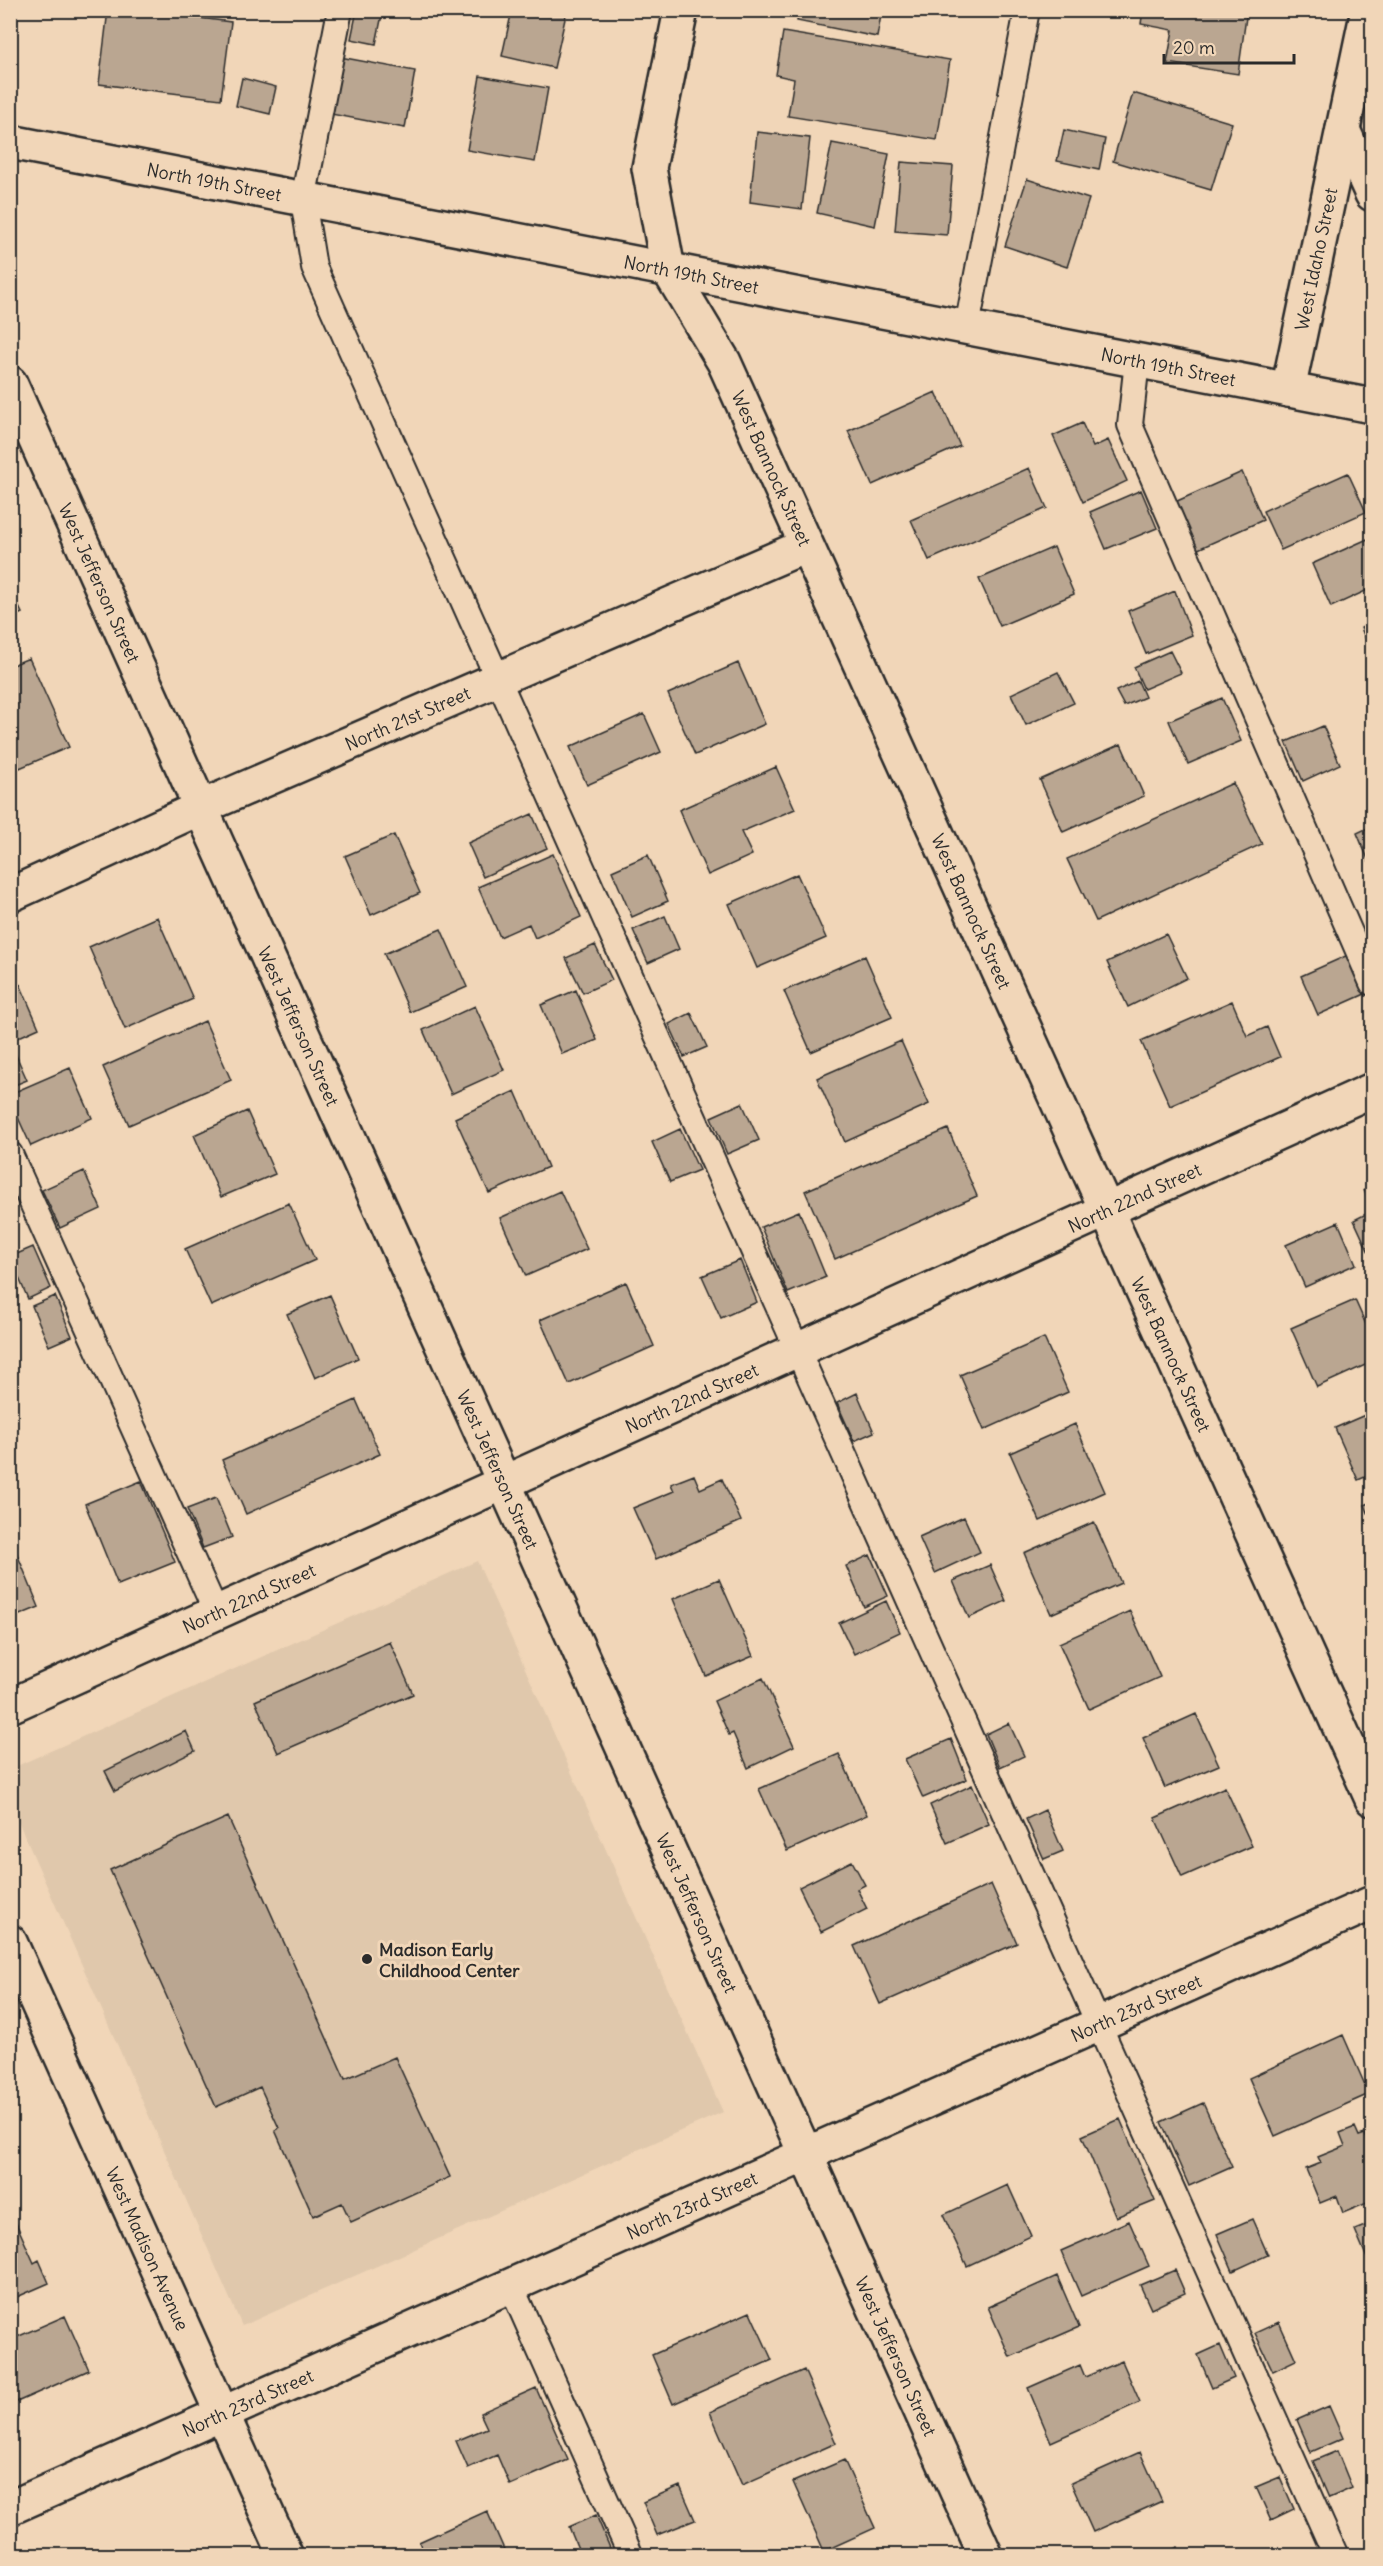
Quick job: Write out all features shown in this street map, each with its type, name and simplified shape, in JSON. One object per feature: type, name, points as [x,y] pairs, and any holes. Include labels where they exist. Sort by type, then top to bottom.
[{"type":"street","name":"West Bannock Street","points":[[681,10],[649,168],[668,269],[724,362],[1372,1799]]},
{"type":"street","name":"West Idaho Street","points":[[1288,390],[1368,10]]},
{"type":"street","points":[[1343,130],[1372,194]]},
{"type":"street","name":"North 19th Street","points":[[10,142],[1372,406]]},
{"type":"street","name":"West Jefferson Street","points":[[10,383],[986,2556]]},
{"type":"street","name":"North 21st Street","points":[[10,894],[202,807],[805,546]]},
{"type":"street","name":"North 22nd Street","points":[[10,1706],[1372,1089]]},
{"type":"street","name":"North 23rd Street","points":[[10,2508],[1372,1903]]},
{"type":"street","name":"West Madison Avenue","points":[[10,1942],[286,2556]]},
{"type":"lane","points":[[340,10],[303,200],[314,267],[1336,2556]]},
{"type":"lane","points":[[967,327],[1027,10]]},
{"type":"lane","points":[[1137,361],[1130,425],[1372,983]]},
{"type":"lane","points":[[10,1154],[216,1612]]},
{"type":"lane","points":[[512,2286],[631,2556]]},
{"type":"shaded area","name":"Madison Early Childhood Center","points":[[477,1561],[723,2112],[242,2326],[11,1805],[10,1769]]},
{"type":"building","points":[[108,10],[136,10],[231,22],[221,99],[99,84]]},
{"type":"building","points":[[357,10],[383,10],[376,44],[351,39]]},
{"type":"building","points":[[512,10],[567,10],[554,68],[502,56]]},
{"type":"building","points":[[799,10],[882,10],[877,37],[797,21]]},
{"type":"building","points":[[1143,10],[1247,10],[1238,74],[1167,63],[1173,30],[1141,24]]},
{"type":"building","points":[[783,32],[950,60],[937,140],[788,116],[794,79],[776,75]]},
{"type":"building","points":[[340,57],[415,71],[405,128],[331,114]]},
{"type":"building","points":[[480,76],[548,88],[535,162],[467,150]]},
{"type":"building","points":[[242,78],[276,87],[270,114],[236,106]]},
{"type":"building","points":[[1133,93],[1232,123],[1211,190],[1113,161]]},
{"type":"building","points":[[1064,130],[1105,139],[1099,170],[1057,161]]},
{"type":"building","points":[[757,132],[810,138],[802,209],[750,202]]},
{"type":"building","points":[[832,143],[889,154],[875,226],[817,213]]},
{"type":"building","points":[[901,162],[953,166],[947,235],[895,231]]},
{"type":"building","points":[[1027,179],[1089,199],[1067,267],[1005,246]]},
{"type":"building","points":[[936,392],[960,446],[872,485],[848,431]]},
{"type":"building","points":[[1082,423],[1093,447],[1108,440],[1127,481],[1083,502],[1053,436]]},
{"type":"building","points":[[1029,468],[1047,508],[929,560],[911,520]]},
{"type":"building","points":[[1242,472],[1263,520],[1196,550],[1175,502]]},
{"type":"building","points":[[1348,473],[1366,512],[1281,550],[1263,511]]},
{"type":"building","points":[[1141,490],[1157,528],[1106,549],[1090,512]]},
{"type":"building","points":[[1372,537],[1372,588],[1331,607],[1312,564]]},
{"type":"building","points":[[1054,547],[1074,594],[1000,626],[979,579]]},
{"type":"building","points":[[10,588],[22,613],[10,618]]},
{"type":"building","points":[[1175,591],[1192,635],[1146,654],[1128,611]]},
{"type":"building","points":[[1372,622],[1372,654],[1361,628]]},
{"type":"building","points":[[1170,651],[1181,673],[1144,689],[1134,667]]},
{"type":"building","points":[[29,658],[69,747],[10,772],[10,666]]},
{"type":"building","points":[[738,663],[765,724],[695,755],[668,694]]},
{"type":"building","points":[[1058,672],[1074,703],[1026,725],[1011,694]]},
{"type":"building","points":[[1138,681],[1145,697],[1124,706],[1116,691]]},
{"type":"building","points":[[1222,698],[1241,741],[1188,764],[1169,721]]},
{"type":"building","points":[[644,714],[661,752],[587,785],[570,747]]},
{"type":"building","points":[[1323,726],[1340,764],[1303,781],[1286,742]]},
{"type":"building","points":[[1121,744],[1144,796],[1063,832],[1040,780]]},
{"type":"building","points":[[776,767],[795,809],[741,832],[752,855],[708,875],[679,810]]},
{"type":"building","points":[[1233,783],[1262,844],[1096,921],[1067,859]]},
{"type":"building","points":[[532,814],[547,848],[483,877],[468,843]]},
{"type":"building","points":[[1372,826],[1372,863],[1370,864],[1357,833]]},
{"type":"building","points":[[394,835],[420,893],[371,915],[345,856]]},
{"type":"building","points":[[553,854],[581,917],[535,938],[529,924],[500,937],[478,887]]},
{"type":"building","points":[[648,855],[668,901],[632,917],[612,871]]},
{"type":"building","points":[[797,874],[826,938],[757,968],[729,904]]},
{"type":"building","points":[[665,916],[679,949],[648,963],[633,930]]},
{"type":"building","points":[[157,917],[193,999],[125,1029],[89,947]]},
{"type":"building","points":[[441,929],[467,987],[410,1012],[384,954]]},
{"type":"building","points":[[1166,934],[1187,978],[1128,1007],[1107,962]]},
{"type":"building","points":[[595,945],[612,980],[583,993],[566,958]]},
{"type":"building","points":[[1348,955],[1365,994],[1318,1015],[1301,976]]},
{"type":"building","points":[[865,956],[892,1017],[811,1052],[784,991]]},
{"type":"building","points":[[20,984],[39,1028],[10,1041],[10,988]]},
{"type":"building","points":[[576,990],[597,1040],[562,1054],[541,1005]]},
{"type":"building","points":[[1232,1001],[1247,1036],[1267,1027],[1280,1057],[1170,1106],[1141,1041]]},
{"type":"building","points":[[475,1006],[504,1070],[451,1094],[423,1030]]},
{"type":"building","points":[[691,1013],[707,1047],[684,1057],[669,1024]]},
{"type":"building","points":[[205,1021],[231,1080],[129,1125],[103,1067]]},
{"type":"building","points":[[901,1041],[929,1104],[845,1142],[817,1078]]},
{"type":"building","points":[[16,1055],[27,1080],[10,1087],[10,1058]]},
{"type":"building","points":[[70,1068],[92,1118],[31,1146],[10,1100],[10,1094]]},
{"type":"building","points":[[515,1091],[548,1167],[489,1193],[455,1118]]},
{"type":"building","points":[[742,1103],[759,1140],[727,1154],[711,1117]]},
{"type":"building","points":[[247,1111],[275,1174],[221,1197],[194,1135]]},
{"type":"building","points":[[680,1129],[699,1170],[670,1182],[652,1142]]},
{"type":"building","points":[[948,1129],[977,1196],[835,1259],[805,1191]]},
{"type":"building","points":[[84,1171],[101,1209],[60,1228],[42,1190]]},
{"type":"building","points":[[1372,1187],[1372,1210],[1364,1190]]},
{"type":"building","points":[[560,1191],[587,1249],[526,1276],[500,1218]]},
{"type":"building","points":[[289,1203],[315,1260],[211,1306],[185,1249]]},
{"type":"building","points":[[799,1211],[826,1277],[788,1293],[761,1227]]},
{"type":"building","points":[[1372,1211],[1372,1257],[1371,1257],[1354,1220]]},
{"type":"building","points":[[1338,1222],[1356,1264],[1305,1287],[1286,1245]]},
{"type":"building","points":[[33,1247],[51,1288],[28,1299],[10,1257]]},
{"type":"building","points":[[740,1260],[757,1302],[721,1318],[702,1276]]},
{"type":"building","points":[[626,1282],[654,1346],[569,1384],[540,1320]]},
{"type":"building","points":[[330,1295],[358,1358],[315,1378],[287,1314]]},
{"type":"building","points":[[55,1296],[72,1336],[49,1346],[32,1306]]},
{"type":"building","points":[[1355,1300],[1372,1338],[1372,1362],[1317,1387],[1291,1328]]},
{"type":"building","points":[[1044,1338],[1068,1392],[984,1430],[960,1375]]},
{"type":"building","points":[[857,1393],[874,1432],[854,1441],[837,1403]]},
{"type":"building","points":[[356,1400],[380,1454],[246,1514],[222,1460]]},
{"type":"building","points":[[1372,1412],[1372,1474],[1358,1480],[1335,1428]]},
{"type":"building","points":[[1075,1424],[1105,1492],[1040,1521],[1010,1453]]},
{"type":"building","points":[[694,1475],[700,1489],[722,1479],[741,1521],[656,1559],[633,1508],[674,1491],[671,1484]]},
{"type":"building","points":[[141,1481],[175,1562],[118,1585],[85,1504]]},
{"type":"building","points":[[216,1498],[232,1537],[203,1548],[187,1509]]},
{"type":"building","points":[[1372,1502],[1372,1523],[1365,1505]]},
{"type":"building","points":[[964,1517],[980,1552],[935,1573],[919,1537]]},
{"type":"building","points":[[1094,1522],[1121,1583],[1051,1614],[1024,1553]]},
{"type":"building","points":[[13,1544],[39,1607],[10,1619],[10,1546]]},
{"type":"building","points":[[870,1555],[888,1596],[864,1607],[846,1566]]},
{"type":"building","points":[[990,1565],[1006,1601],[969,1618],[953,1581]]},
{"type":"building","points":[[719,1579],[753,1656],[706,1676],[673,1599]]},
{"type":"building","points":[[886,1601],[900,1632],[854,1654],[839,1623]]},
{"type":"building","points":[[1130,1611],[1160,1677],[1089,1709],[1059,1643]]},
{"type":"building","points":[[390,1642],[413,1694],[278,1753],[255,1701]]},
{"type":"building","points":[[763,1678],[794,1746],[748,1768],[733,1733],[729,1735],[714,1701]]},
{"type":"building","points":[[1196,1714],[1219,1765],[1165,1788],[1143,1738]]},
{"type":"building","points":[[1009,1723],[1024,1756],[1000,1767],[986,1734]]},
{"type":"building","points":[[186,1731],[195,1751],[115,1791],[105,1771]]},
{"type":"building","points":[[951,1739],[967,1779],[923,1798],[905,1759]]},
{"type":"building","points":[[839,1754],[867,1815],[787,1851],[759,1789]]},
{"type":"building","points":[[972,1785],[989,1824],[947,1843],[930,1805]]},
{"type":"building","points":[[1225,1787],[1252,1846],[1182,1877],[1155,1818]]},
{"type":"building","points":[[1045,1810],[1063,1851],[1044,1859],[1026,1819]]},
{"type":"building","points":[[228,1817],[345,2079],[395,2057],[450,2177],[351,2222],[342,2203],[313,2216],[275,2130],[279,2128],[260,2087],[216,2107],[110,1870]]},
{"type":"building","points":[[852,1861],[865,1885],[857,1889],[867,1909],[821,1932],[799,1887]]},
{"type":"building","points":[[991,1884],[1017,1943],[880,2004],[854,1946]]},
{"type":"building","points":[[1343,2035],[1369,2094],[1275,2136],[1249,2078]]},
{"type":"building","points":[[1203,2103],[1232,2167],[1189,2186],[1161,2122]]},
{"type":"building","points":[[1120,2119],[1155,2201],[1116,2217],[1082,2136]]},
{"type":"building","points":[[1355,2127],[1359,2136],[1365,2134],[1372,2152],[1372,2201],[1343,2213],[1337,2196],[1320,2203],[1306,2169],[1321,2163],[1318,2157],[1345,2146],[1340,2133]]},
{"type":"building","points":[[1008,2185],[1031,2236],[967,2266],[943,2215]]},
{"type":"building","points":[[1252,2219],[1268,2255],[1233,2271],[1217,2234]]},
{"type":"building","points":[[1129,2221],[1149,2266],[1081,2296],[1061,2251]]},
{"type":"building","points":[[16,2223],[34,2263],[39,2260],[49,2283],[10,2300],[10,2226]]},
{"type":"building","points":[[1372,2223],[1372,2270],[1355,2230]]},
{"type":"building","points":[[1175,2270],[1185,2293],[1151,2309],[1140,2285]]},
{"type":"building","points":[[1057,2276],[1079,2327],[1010,2357],[988,2307]]},
{"type":"building","points":[[750,2312],[772,2360],[673,2404],[652,2355]]},
{"type":"building","points":[[65,2316],[89,2370],[10,2405],[10,2340]]},
{"type":"building","points":[[1279,2322],[1296,2360],[1273,2371],[1255,2333]]},
{"type":"building","points":[[1220,2345],[1234,2378],[1212,2388],[1198,2355]]},
{"type":"building","points":[[1122,2361],[1140,2402],[1051,2442],[1028,2388],[1080,2365],[1085,2377]]},
{"type":"building","points":[[804,2370],[836,2443],[742,2485],[710,2412]]},
{"type":"building","points":[[536,2388],[568,2460],[510,2485],[497,2455],[468,2468],[456,2441],[487,2428],[480,2413]]},
{"type":"building","points":[[1329,2406],[1343,2438],[1311,2452],[1297,2420]]},
{"type":"building","points":[[1337,2451],[1352,2488],[1329,2498],[1313,2461]]},
{"type":"building","points":[[1140,2452],[1162,2501],[1093,2532],[1071,2483]]},
{"type":"building","points":[[844,2460],[875,2528],[824,2551],[793,2482]]},
{"type":"building","points":[[1280,2477],[1294,2509],[1271,2520],[1256,2487]]},
{"type":"building","points":[[680,2486],[695,2520],[657,2535],[643,2502]]},
{"type":"building","points":[[487,2511],[507,2556],[425,2556],[419,2542]]},
{"type":"building","points":[[596,2515],[613,2555],[581,2556],[569,2527]]},
{"type":"building","points":[[1178,2547],[1182,2556],[1158,2556]]},
{"type":"building","points":[[1372,2547],[1372,2556],[1354,2556]]},
{"type":"building","points":[[879,2549],[882,2556],[866,2556]]},
{"type":"place","name":"Madison Early Childhood Center","points":[[367,1959]]}]
